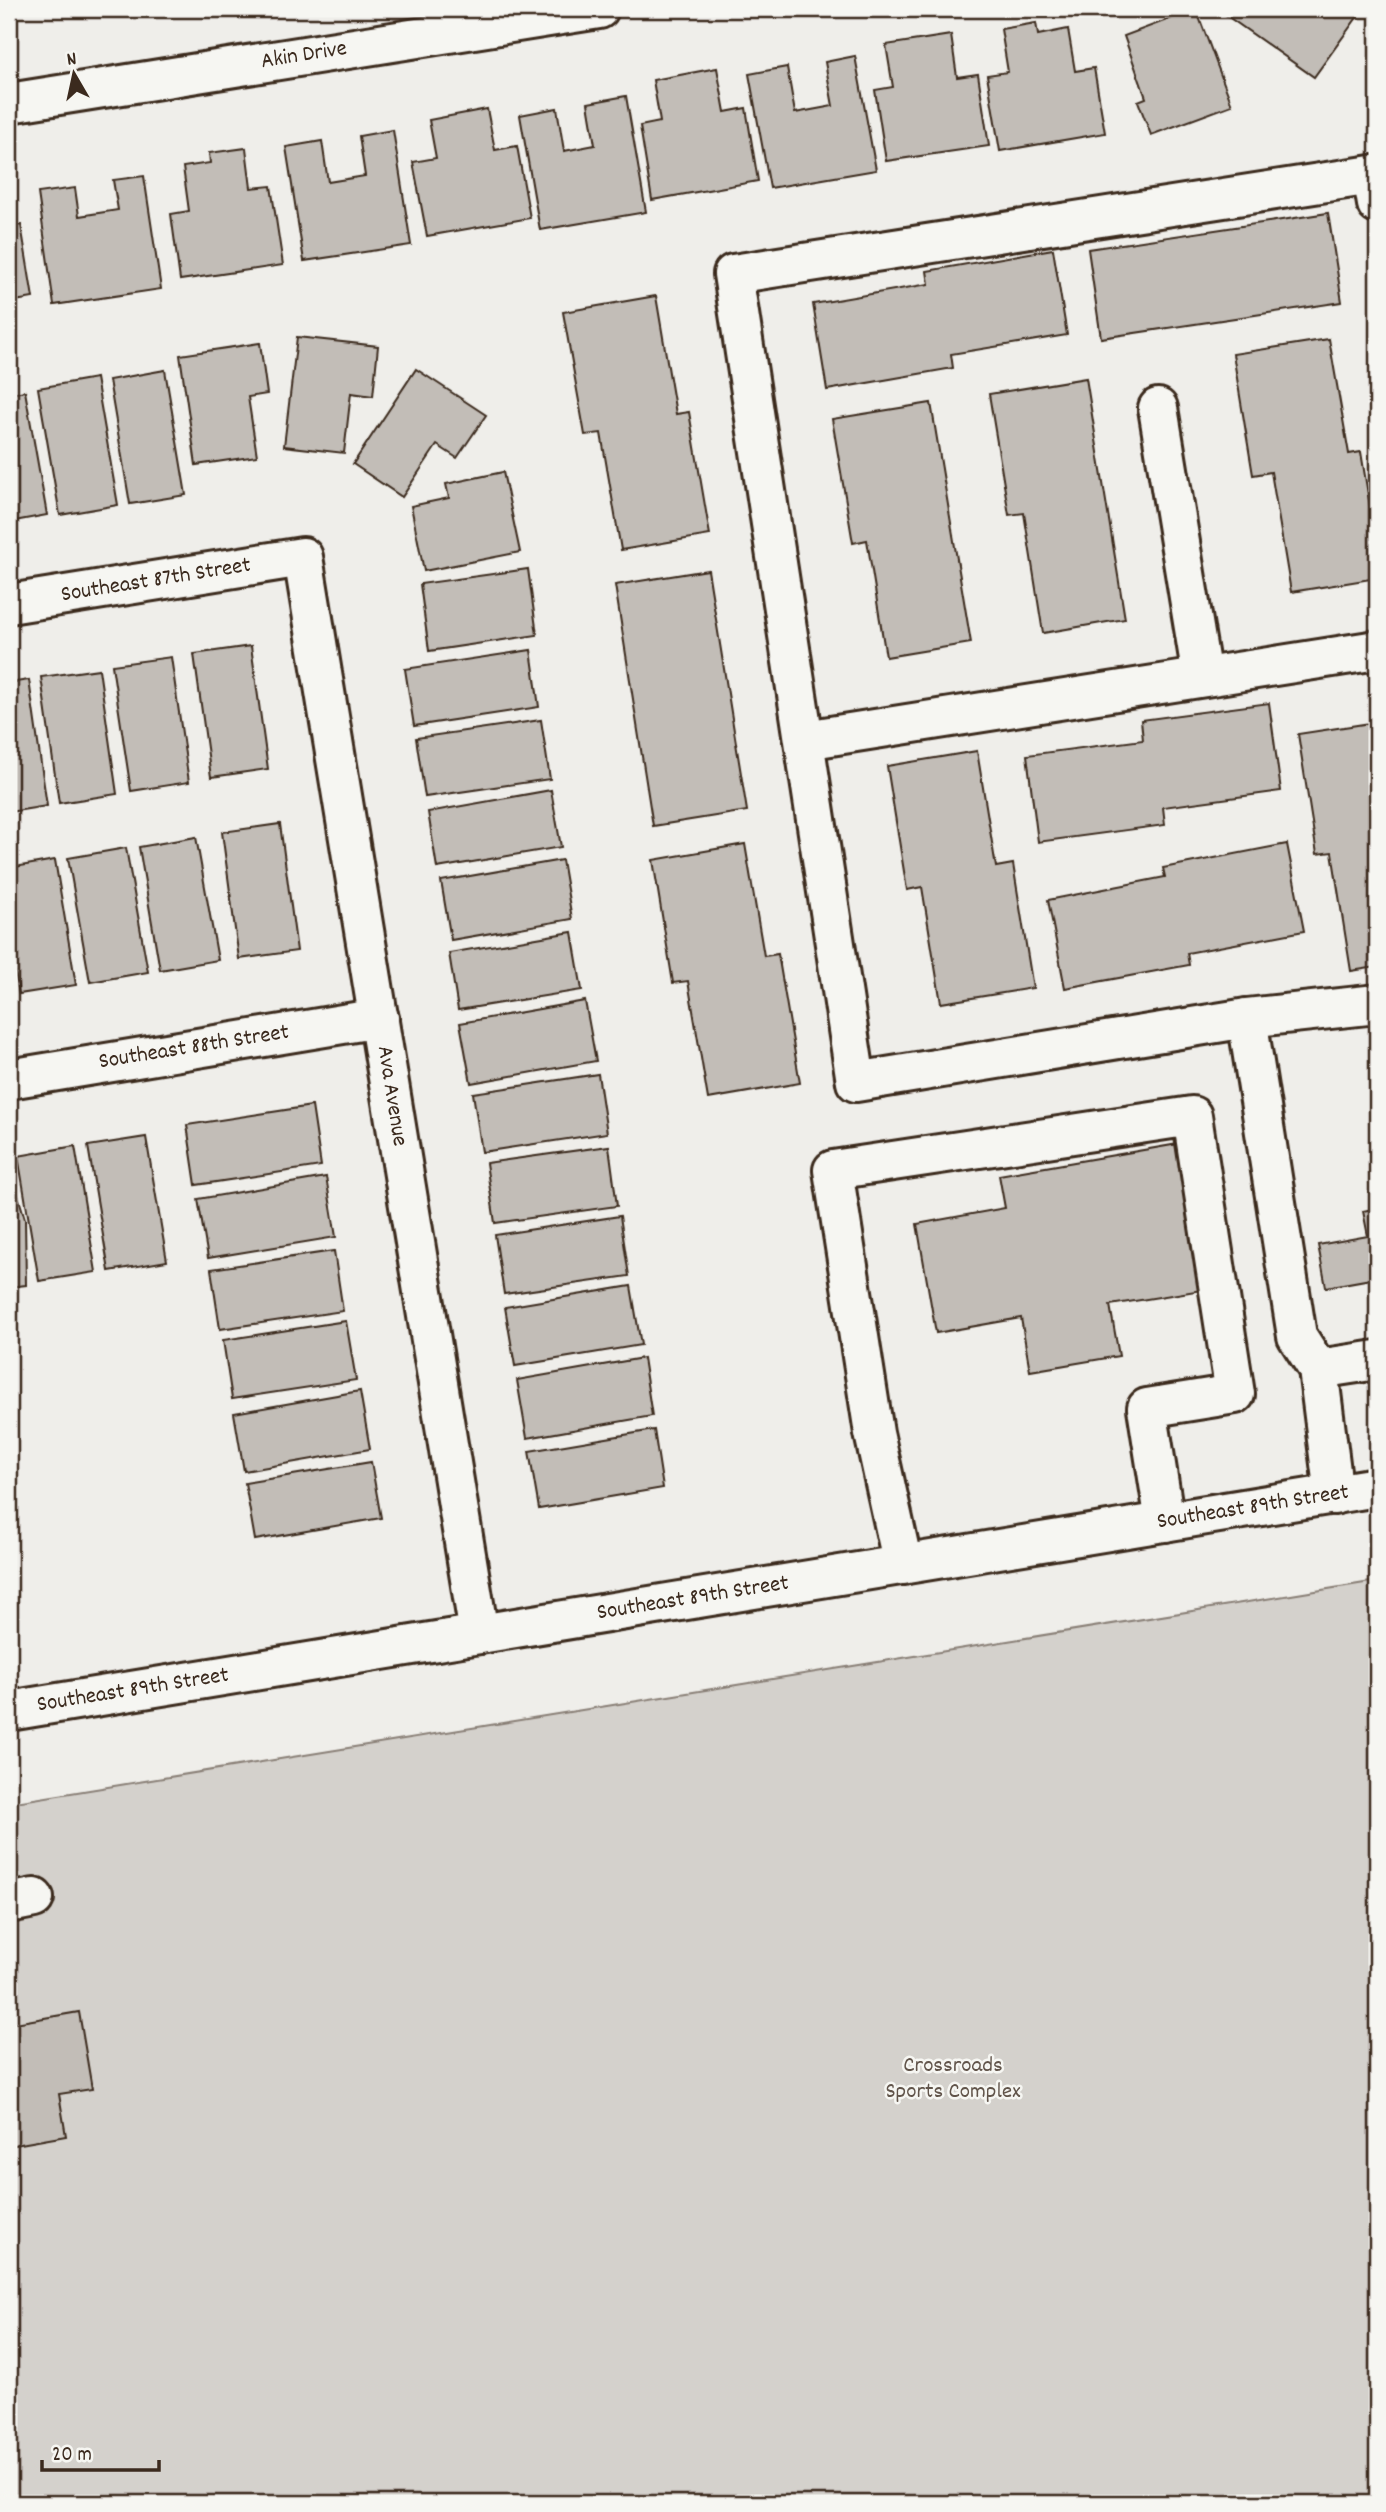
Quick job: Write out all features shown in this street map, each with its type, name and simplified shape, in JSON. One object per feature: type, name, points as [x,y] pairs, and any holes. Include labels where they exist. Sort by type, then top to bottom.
[{"type":"street","name":"Akin Drive","points":[[9,103],[599,9]]},
{"type":"street","points":[[1377,204],[1372,175],[733,274],[856,1082],[1247,1018],[1377,1004]]},
{"type":"street","points":[[1158,408],[1202,677]]},
{"type":"street","name":"Southeast 87th Street","points":[[9,604],[303,558]]},
{"type":"street","name":"Ava Avenue","points":[[303,558],[479,1634]]},
{"type":"street","points":[[805,740],[1377,650]]},
{"type":"street","name":"Southeast 88th Street","points":[[9,1079],[379,1018]]},
{"type":"street","points":[[1247,1018],[1297,1336],[1318,1369],[1334,1494]]},
{"type":"street","points":[[903,1565],[874,1433],[833,1170],[1192,1116],[1235,1394],[1147,1408],[1166,1522]]},
{"type":"street","points":[[1318,1369],[1377,1360]]},
{"type":"street","name":"Southeast 89th Street","points":[[9,1711],[1377,1488]]},
{"type":"green space","name":"Crossroads Sports Complex","points":[[1377,1581],[1377,2503],[9,2503],[9,1803]]},
{"type":"building","points":[[1196,9],[1232,105],[1151,135],[1138,101],[1146,98],[1124,36]]},
{"type":"building","points":[[1217,9],[1363,9],[1314,77]]},
{"type":"building","points":[[1036,23],[1038,35],[1068,29],[1075,71],[1094,68],[1105,133],[1000,151],[987,75],[1008,72],[1001,29]]},
{"type":"building","points":[[951,35],[957,77],[978,74],[989,146],[886,161],[875,90],[893,87],[886,45]]},
{"type":"building","points":[[855,56],[876,170],[770,188],[749,74],[787,67],[795,113],[833,106],[825,62]]},
{"type":"building","points":[[717,68],[725,112],[746,108],[758,181],[652,200],[640,126],[660,122],[653,80]]},
{"type":"building","points":[[626,96],[646,212],[540,230],[520,115],[557,108],[564,151],[595,145],[588,103]]},
{"type":"building","points":[[487,109],[495,150],[517,146],[530,218],[427,236],[413,162],[436,158],[429,120]]},
{"type":"building","points":[[393,130],[411,245],[304,261],[286,147],[322,141],[328,182],[365,176],[359,136]]},
{"type":"building","points":[[246,148],[251,188],[271,186],[283,265],[180,280],[171,214],[189,211],[183,167],[210,163],[209,153]]},
{"type":"building","points":[[144,176],[161,289],[54,305],[38,193],[75,188],[79,216],[118,210],[113,180]]},
{"type":"building","points":[[1328,213],[1342,302],[1101,338],[1088,249]]},
{"type":"building","points":[[21,225],[33,298],[9,302],[9,227]]},
{"type":"building","points":[[1053,249],[1067,335],[951,354],[953,368],[827,390],[813,304],[929,284],[927,271]]},
{"type":"building","points":[[656,296],[676,414],[689,412],[710,535],[621,550],[601,433],[585,435],[563,312]]},
{"type":"building","points":[[297,337],[378,346],[373,396],[351,393],[344,453],[284,446]]},
{"type":"building","points":[[1329,339],[1349,454],[1361,452],[1377,549],[1377,578],[1291,592],[1271,472],[1253,475],[1233,354]]},
{"type":"building","points":[[260,343],[267,394],[248,397],[257,456],[196,465],[180,355]]},
{"type":"building","points":[[416,369],[486,415],[457,458],[437,445],[402,497],[353,464]]},
{"type":"building","points":[[165,370],[186,495],[130,504],[109,380]]},
{"type":"building","points":[[96,378],[118,505],[60,515],[38,388]]},
{"type":"building","points":[[1086,378],[1125,619],[1043,633],[1024,513],[1009,515],[989,394]]},
{"type":"building","points":[[25,391],[47,515],[9,522],[9,394]]},
{"type":"building","points":[[931,403],[971,643],[886,657],[867,540],[853,543],[832,419]]},
{"type":"building","points":[[503,472],[520,552],[424,571],[411,506],[449,498],[446,484]]},
{"type":"building","points":[[528,569],[537,635],[429,651],[420,584]]},
{"type":"building","points":[[708,570],[747,811],[653,826],[615,585]]},
{"type":"building","points":[[251,646],[268,769],[211,777],[194,654]]},
{"type":"building","points":[[531,650],[539,707],[414,726],[405,669]]},
{"type":"building","points":[[171,657],[189,782],[131,791],[112,665]]},
{"type":"building","points":[[99,669],[117,794],[59,803],[41,677]]},
{"type":"building","points":[[29,680],[47,806],[9,812],[9,683]]},
{"type":"building","points":[[1269,703],[1281,791],[1163,807],[1165,825],[1038,842],[1027,755],[1143,740],[1141,720]]},
{"type":"building","points":[[541,720],[550,779],[425,797],[416,738]]},
{"type":"building","points":[[1377,722],[1377,967],[1351,971],[1332,852],[1317,854],[1298,734]]},
{"type":"building","points":[[977,751],[996,867],[1013,864],[1033,988],[941,1003],[922,887],[907,890],[887,766]]},
{"type":"building","points":[[551,790],[561,847],[437,868],[428,812]]},
{"type":"building","points":[[280,824],[297,951],[239,959],[222,832]]},
{"type":"building","points":[[196,837],[218,960],[160,970],[139,847]]},
{"type":"building","points":[[745,844],[764,956],[778,954],[800,1083],[708,1099],[688,981],[673,983],[653,860]]},
{"type":"building","points":[[1287,844],[1304,931],[1187,953],[1189,965],[1065,988],[1048,900],[1165,877],[1163,868]]},
{"type":"building","points":[[126,848],[148,972],[90,982],[68,858]]},
{"type":"building","points":[[55,860],[76,985],[19,994],[9,937],[9,868]]},
{"type":"building","points":[[562,860],[572,919],[451,940],[441,881]]},
{"type":"building","points":[[572,932],[582,990],[458,1010],[449,953]]},
{"type":"building","points":[[585,1001],[596,1061],[471,1083],[460,1023]]},
{"type":"building","points":[[598,1074],[607,1133],[482,1152],[473,1093]]},
{"type":"building","points":[[312,1106],[321,1166],[196,1185],[187,1125]]},
{"type":"building","points":[[146,1137],[167,1261],[109,1271],[88,1146]]},
{"type":"building","points":[[1184,1143],[1208,1289],[1110,1305],[1119,1356],[1030,1371],[1021,1318],[936,1333],[917,1224],[1005,1208],[999,1175]]},
{"type":"building","points":[[75,1146],[96,1272],[39,1281],[18,1156]]},
{"type":"building","points":[[609,1146],[617,1206],[495,1223],[486,1163]]},
{"type":"building","points":[[9,1166],[25,1219],[26,1285],[9,1287]]},
{"type":"building","points":[[326,1177],[336,1237],[208,1258],[198,1199]]},
{"type":"building","points":[[1377,1208],[1377,1291],[1373,1292],[1371,1279],[1326,1287],[1318,1245],[1368,1236],[1363,1211]]},
{"type":"building","points":[[620,1216],[629,1276],[504,1294],[495,1235]]},
{"type":"building","points":[[334,1251],[343,1311],[220,1329],[211,1269]]},
{"type":"building","points":[[631,1286],[641,1345],[515,1366],[505,1307]]},
{"type":"building","points":[[346,1321],[356,1380],[232,1399],[223,1340]]},
{"type":"building","points":[[643,1358],[652,1416],[527,1438],[517,1380]]},
{"type":"building","points":[[360,1391],[370,1449],[244,1471],[234,1413]]},
{"type":"building","points":[[654,1430],[663,1488],[539,1509],[529,1451]]},
{"type":"building","points":[[371,1462],[381,1518],[255,1540],[245,1483]]},
{"type":"building","points":[[79,2012],[92,2089],[59,2094],[66,2136],[9,2146],[9,2024]]}]
